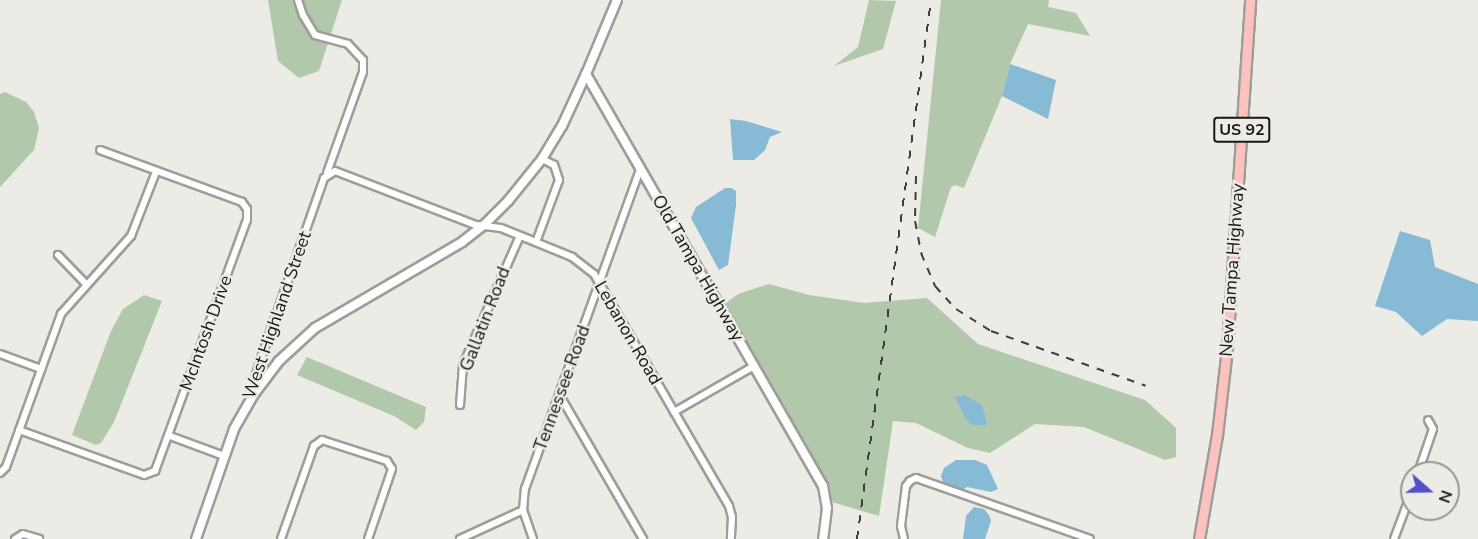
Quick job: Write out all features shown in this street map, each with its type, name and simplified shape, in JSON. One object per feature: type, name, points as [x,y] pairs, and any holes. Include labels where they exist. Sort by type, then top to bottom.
[{"type":"main road","points":[[585,74],[617,0]]},
{"type":"main road","name":"New Tampa Highway","points":[[1199,539],[1226,358],[1250,0]]},
{"type":"main road","name":"Old Tampa Highway","points":[[585,74],[640,170],[663,204],[823,486],[827,508],[823,539]]},
{"type":"street","name":"West Highland Street","points":[[196,539],[234,429],[254,394],[254,381],[263,351],[363,72],[363,60],[348,44],[315,34],[303,15],[298,0]]},
{"type":"street","points":[[254,394],[279,361],[315,328],[462,242],[484,225],[508,201],[542,159],[562,126],[585,74]]},
{"type":"street","name":"McIntosh Drive","points":[[19,430],[148,475],[158,466],[248,214],[242,202],[100,150]]},
{"type":"street","points":[[536,242],[559,180],[554,165],[542,159]]},
{"type":"street","name":"Tennessee Road","points":[[533,539],[523,510],[525,489],[640,170]]},
{"type":"street","name":"Lebanon Road","points":[[327,173],[335,171],[476,225],[484,225],[520,236],[572,257],[594,273],[729,506],[732,517],[731,539]]},
{"type":"street","points":[[0,473],[6,467],[61,314],[131,236],[156,172]]},
{"type":"street","name":"Gallatin Road","points":[[460,405],[463,365],[520,236]]},
{"type":"street","points":[[58,255],[87,284]]},
{"type":"street","points":[[0,354],[41,369]]},
{"type":"street","points":[[674,412],[754,366]]},
{"type":"street","points":[[559,394],[643,539]]},
{"type":"street","points":[[1422,461],[1433,429],[1428,420]]},
{"type":"street","points":[[170,436],[224,456]]},
{"type":"street","points":[[281,539],[314,446],[320,441],[328,440],[390,464],[392,475],[368,539]]},
{"type":"street","points":[[904,539],[901,526],[906,486],[916,478],[1090,539]]},
{"type":"street","points":[[460,539],[523,510]]},
{"type":"street","points":[[1394,539],[1401,521]]},
{"type":"street","points":[[17,537],[39,539]]},
{"type":"green space","points":[[268,0],[342,0],[319,71],[299,78],[278,61]]},
{"type":"green space","points":[[869,0],[896,1],[883,49],[834,66],[858,47]]},
{"type":"green space","points":[[941,0],[1049,0],[1048,7],[1076,13],[1090,36],[1028,24],[1010,64],[1002,96],[964,188],[955,185],[951,187],[935,237],[918,228]]},
{"type":"green space","points":[[5,92],[26,102],[34,112],[39,128],[34,150],[0,187],[0,94]]},
{"type":"green space","points":[[769,284],[809,295],[864,303],[927,298],[978,344],[1145,400],[1176,428],[1176,457],[1165,460],[1084,427],[1035,424],[990,453],[968,448],[916,423],[893,421],[879,516],[832,502],[806,445],[723,305],[738,294]]},
{"type":"green space","points":[[144,295],[162,301],[114,422],[101,443],[96,445],[72,435],[111,331],[123,309]]},
{"type":"green space","points":[[307,357],[426,407],[424,422],[416,430],[394,416],[297,375]]},
{"type":"water","points":[[1010,64],[1056,80],[1048,119],[1002,96]]},
{"type":"water","points":[[730,119],[746,121],[782,132],[770,137],[765,150],[754,160],[733,160]]},
{"type":"water","points":[[725,188],[732,188],[736,191],[736,205],[728,265],[719,270],[691,218],[696,207]]},
{"type":"water","points":[[1400,231],[1430,240],[1435,267],[1478,284],[1478,321],[1447,319],[1422,336],[1396,312],[1375,306]]},
{"type":"water","points":[[965,395],[982,405],[987,425],[972,425],[965,417],[955,397]]},
{"type":"water","points":[[956,460],[975,460],[987,465],[998,489],[991,492],[967,487],[960,491],[943,482],[941,476],[944,468]]},
{"type":"water","points":[[974,507],[984,509],[989,515],[991,521],[985,539],[963,539],[966,516]]},
{"type":"railway","points":[[857,539],[931,0]]},
{"type":"railway","points":[[916,176],[915,221],[921,253],[935,286],[956,309],[991,331],[1146,386]]}]
